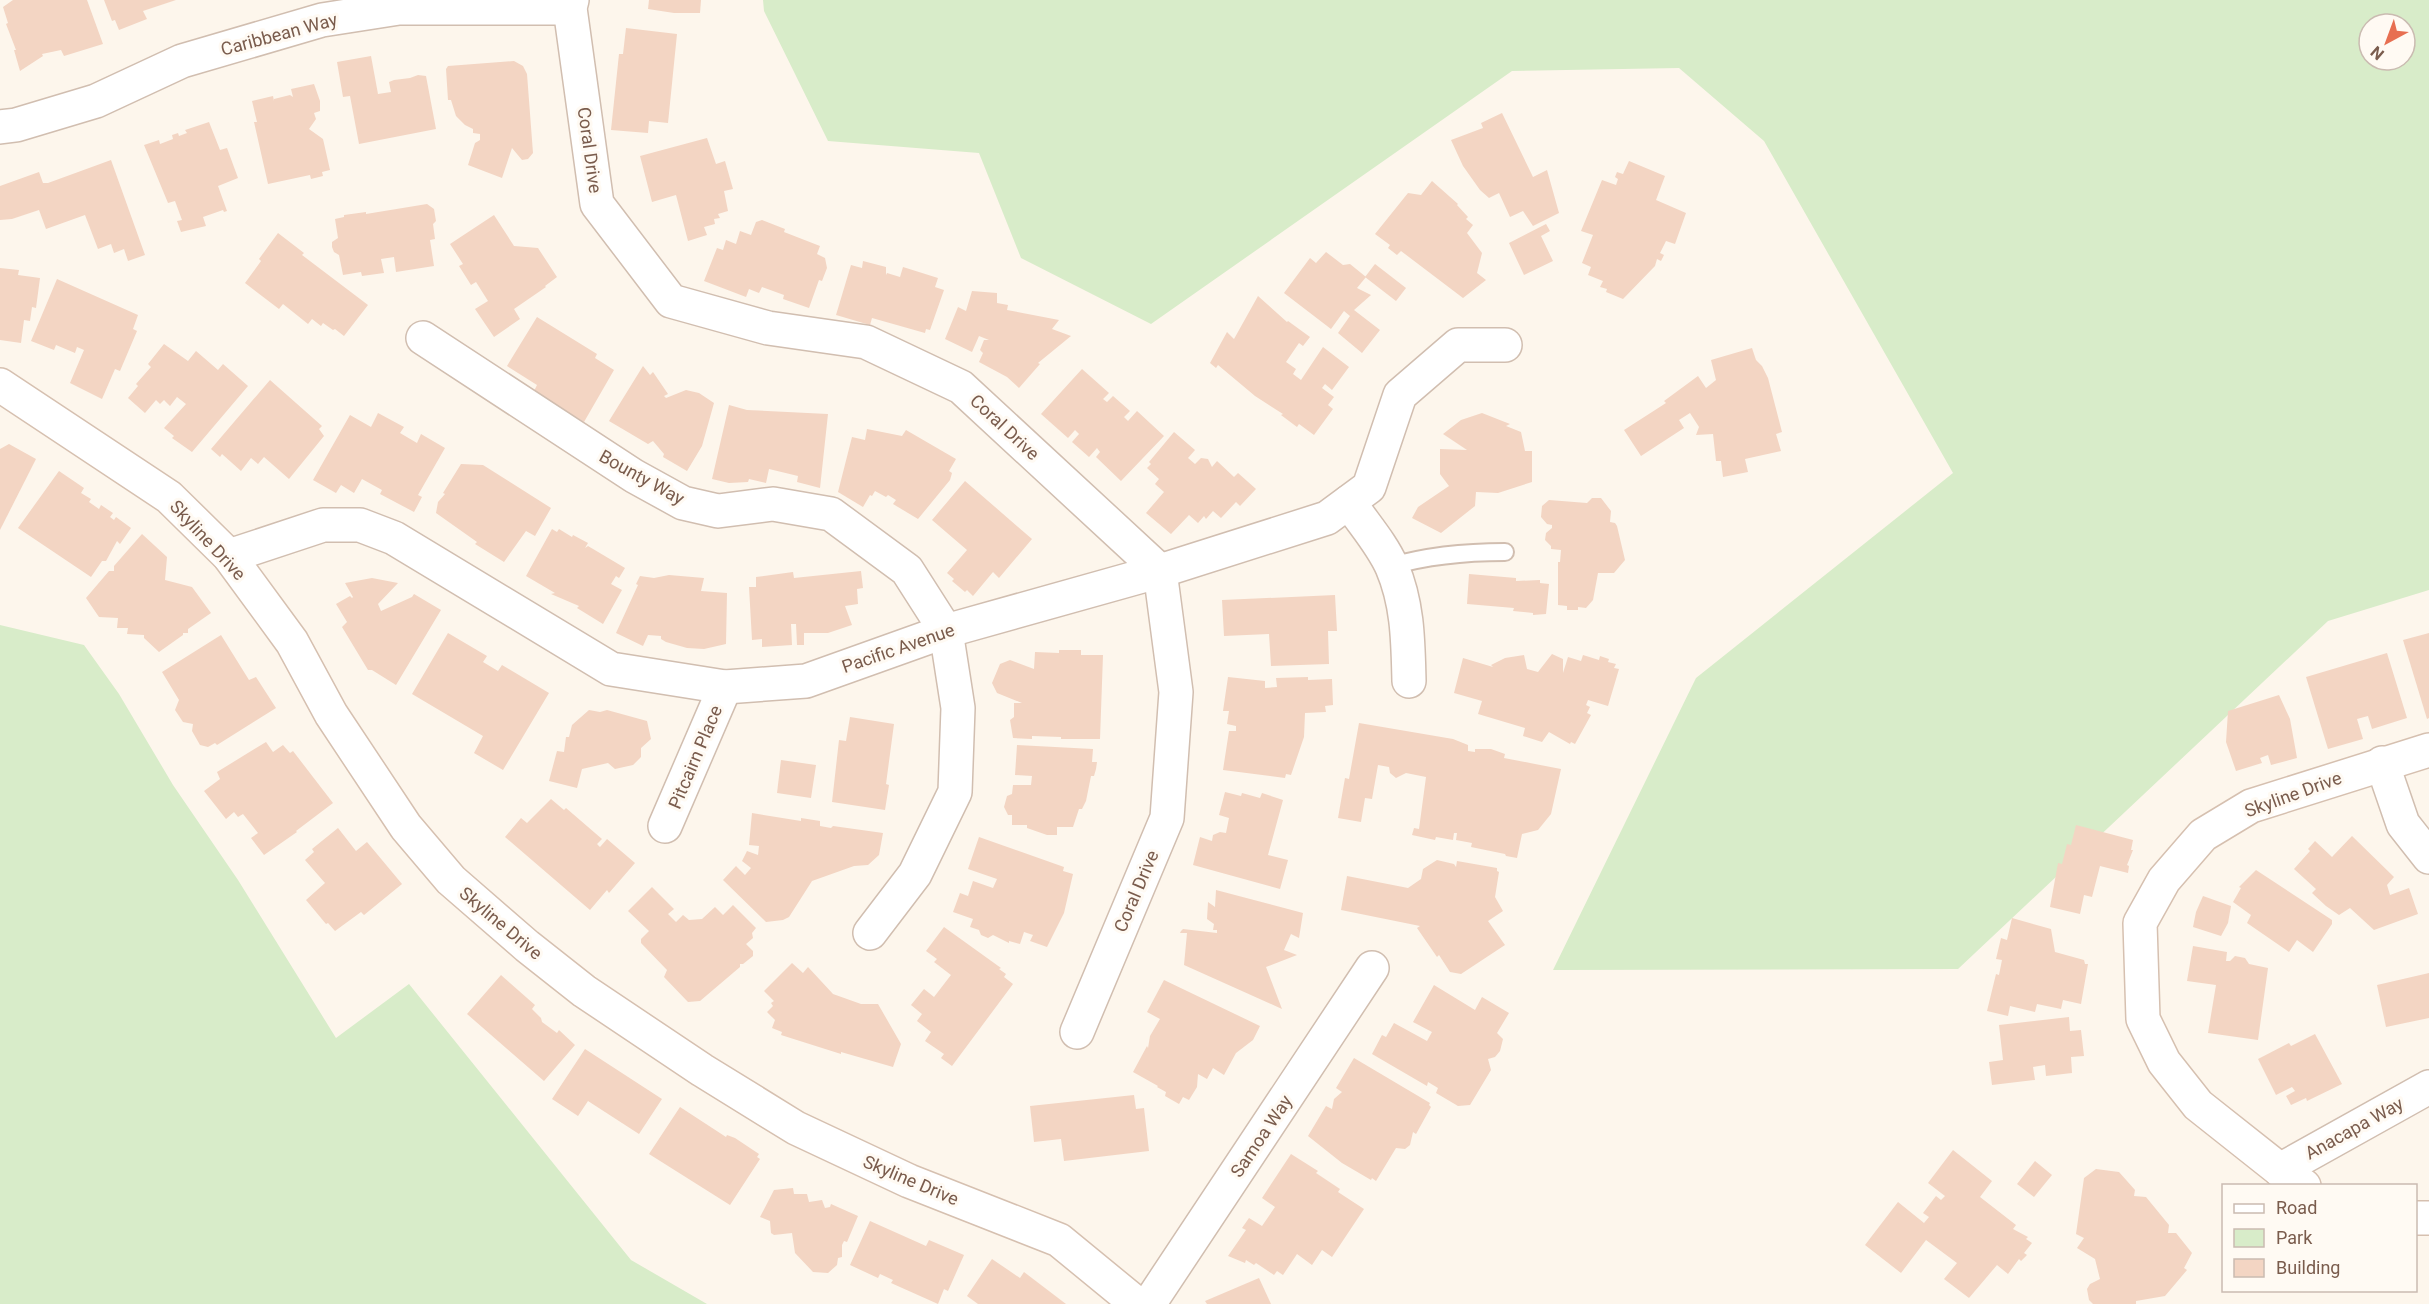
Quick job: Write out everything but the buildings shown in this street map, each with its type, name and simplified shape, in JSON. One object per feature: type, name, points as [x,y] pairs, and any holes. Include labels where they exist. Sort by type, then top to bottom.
[{"type":"street","name":"Caribbean Way","points":[[0,127],[16,125],[96,101],[182,61],[322,20],[399,8],[571,4]]},
{"type":"street","name":"Coral Drive","points":[[571,4],[597,204],[671,301],[768,328],[866,342],[962,387],[1160,571],[1176,692],[1167,818],[1077,1032]]},
{"type":"street","name":"Bounty Way","points":[[423,338],[634,476],[683,503],[718,511],[773,504],[831,514],[907,570],[946,631],[958,708],[955,792],[915,874],[870,933]]},
{"type":"street","name":"Pacific Avenue","points":[[229,556],[323,525],[360,525],[394,538],[611,669],[724,687],[806,681],[946,631],[1160,571],[1327,518],[1369,487],[1400,395],[1458,345],[1505,345]]},
{"type":"street","name":"Skyline Drive","points":[[0,385],[169,497],[229,556],[292,642],[331,714],[406,827],[450,880],[527,946],[584,991],[702,1070],[796,1128],[909,1181],[1059,1240],[1137,1304]]},
{"type":"street","points":[[1349,502],[1392,566],[1403,597],[1407,622],[1409,681]]},
{"type":"street","name":"Pitcairn Place","points":[[665,826],[724,687]]},
{"type":"street","name":"Skyline Drive","points":[[2292,1178],[2198,1105],[2164,1062],[2143,1019],[2140,923],[2164,880],[2203,835],[2251,806],[2429,750]]},
{"type":"street","points":[[2382,763],[2403,824],[2429,857]]},
{"type":"street","name":"Samoa Way","points":[[1149,1304],[1372,968]]},
{"type":"street","name":"Anacapa Way","points":[[2292,1178],[2429,1087]]},
{"type":"lane","points":[[1392,566],[1426,556],[1458,552],[1504,552]]},
{"type":"green space","points":[[763,0],[2429,0],[2429,590],[2328,621],[1958,969],[1553,970],[1696,678],[1953,473],[1764,141],[1679,68],[1512,71],[1151,324],[1021,258],[979,153],[828,141],[764,11]]},
{"type":"green space","points":[[0,625],[84,645],[119,694],[173,785],[238,880],[336,1038],[409,984],[631,1260],[707,1304],[0,1304]]}]
